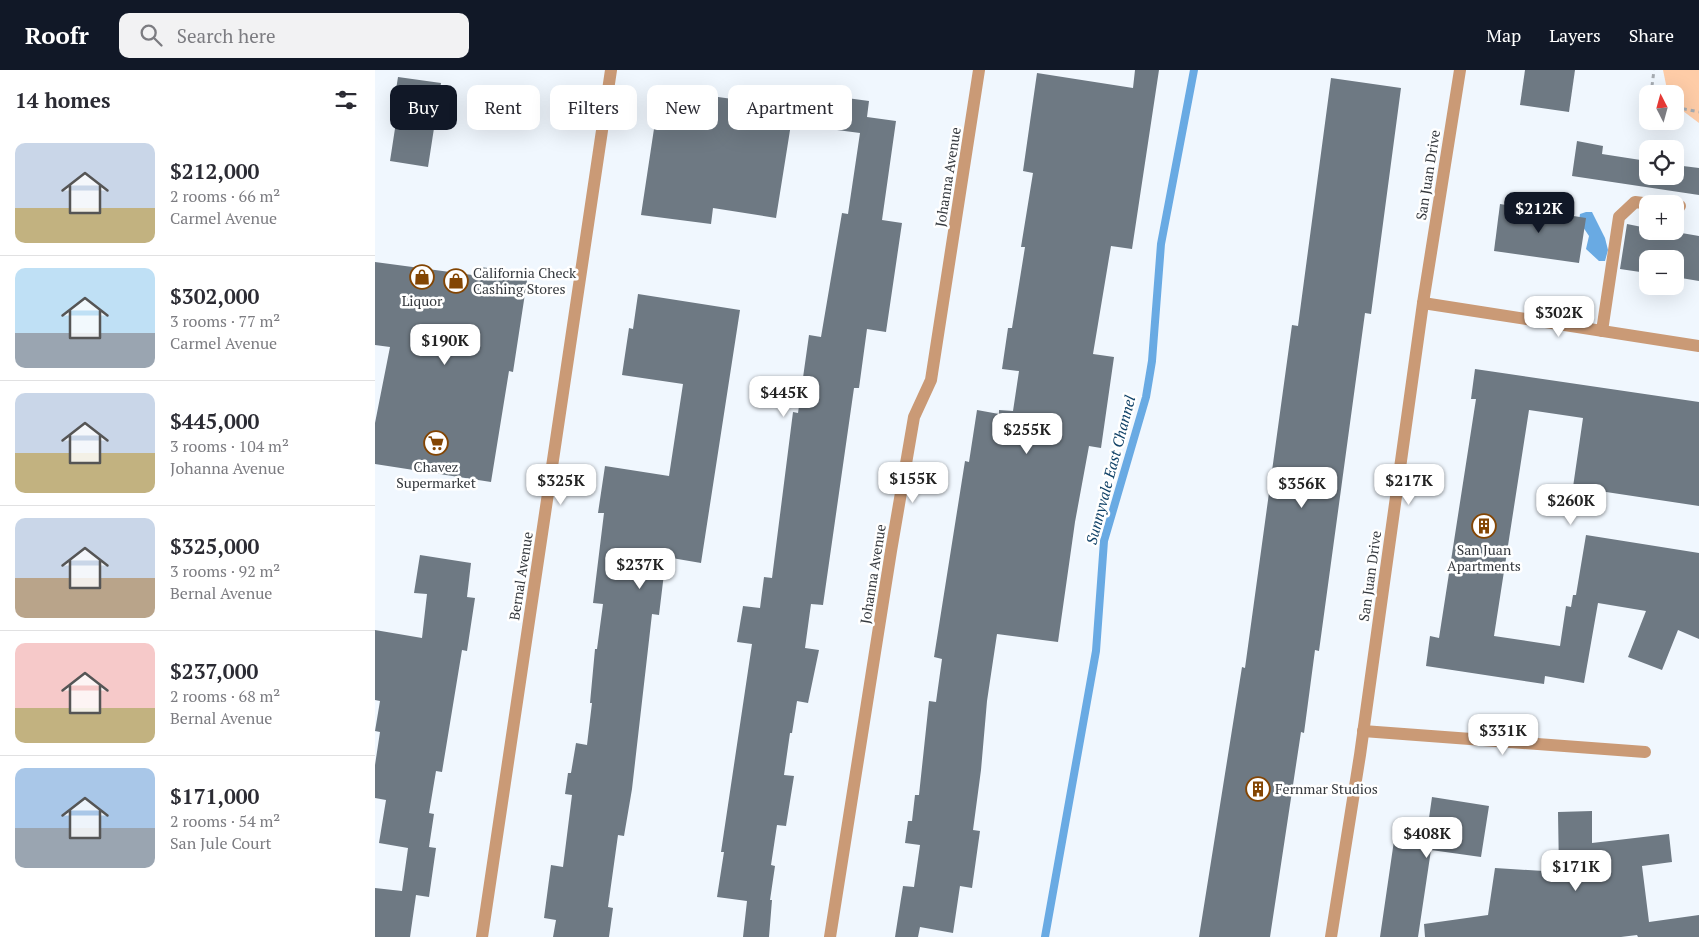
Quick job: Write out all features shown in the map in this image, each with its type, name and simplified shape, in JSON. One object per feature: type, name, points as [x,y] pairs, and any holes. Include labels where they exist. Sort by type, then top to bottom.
[{"type":"street","name":"Bernal Avenue","points":[[482,937],[611,70]]},
{"type":"street","name":"Johanna Avenue","points":[[830,937],[914,417],[931,380],[979,70]]},
{"type":"street","name":"San Juan Drive","points":[[1331,937],[1363,731],[1423,303],[1460,70]]},
{"type":"street","points":[[1602,331],[1619,217],[1635,202],[1639,202]]},
{"type":"street","points":[[1423,303],[1699,346]]},
{"type":"street","points":[[1363,731],[1645,752]]},
{"type":"path","points":[[1652,85],[1654,70]]},
{"type":"path","points":[[1684,109],[1699,112]]},
{"type":"shaded area","points":[[1663,70],[1699,70],[1699,123],[1684,112],[1684,85],[1666,85]]},
{"type":"water","points":[[1592,212],[1605,238],[1608,250],[1605,261],[1599,261],[1586,249],[1589,236],[1579,221],[1580,214]]},
{"type":"building","points":[[1135,70],[1159,70],[1132,249],[1111,246],[1093,354],[1114,357],[1101,448],[1089,446],[1075,522],[1058,642],[997,634],[987,701],[973,830],[980,831],[972,888],[960,886],[953,933],[920,927],[918,937],[895,937],[903,886],[914,887],[920,845],[905,843],[908,821],[912,821],[915,795],[919,795],[929,701],[936,702],[942,659],[934,657],[965,461],[969,462],[977,410],[999,414],[999,410],[1013,411],[1019,371],[1002,369],[1008,328],[1012,328],[1025,247],[1021,247],[1033,173],[1023,171],[1037,73],[1133,88]]},
{"type":"building","points":[[1525,70],[1575,70],[1569,112],[1520,105]]},
{"type":"building","points":[[398,77],[441,83],[441,85],[397,85]]},
{"type":"building","points":[[1331,78],[1401,88],[1371,314],[1365,313],[1319,651],[1315,650],[1304,733],[1301,732],[1270,937],[1199,937],[1242,667],[1245,668],[1292,325],[1298,326]]},
{"type":"building","points":[[718,97],[728,98],[728,130],[790,130],[776,218],[713,208],[711,224],[641,215],[654,130],[718,130]]},
{"type":"building","points":[[852,99],[869,101],[867,117],[896,121],[882,220],[902,223],[886,332],[867,329],[859,388],[854,388],[823,605],[811,604],[805,648],[819,650],[808,703],[797,701],[792,733],[790,733],[784,775],[794,776],[786,826],[777,825],[771,865],[775,866],[770,900],[772,900],[769,937],[743,937],[747,901],[717,897],[724,852],[721,852],[752,644],[737,642],[743,606],[760,608],[764,577],[772,578],[793,412],[798,413],[809,335],[821,337],[842,213],[848,214],[860,133],[837,130],[852,130]]},
{"type":"building","points":[[395,130],[434,130],[428,167],[390,161]]},
{"type":"building","points":[[1577,141],[1603,146],[1602,154],[1639,160],[1639,185],[1684,185],[1684,166],[1699,168],[1699,195],[1572,176]]},
{"type":"building","points":[[1500,204],[1586,218],[1579,263],[1494,251]]},
{"type":"building","points":[[1627,224],[1639,226],[1639,240],[1684,240],[1684,233],[1699,236],[1699,281],[1684,278],[1684,250],[1639,250],[1639,272],[1620,269]]},
{"type":"building","points":[[375,262],[480,276],[481,267],[528,274],[513,372],[509,371],[491,482],[375,464],[375,423],[390,347],[375,345]]},
{"type":"building","points":[[638,294],[740,310],[701,563],[666,557],[659,615],[652,614],[632,789],[624,836],[618,835],[608,907],[613,908],[609,937],[553,937],[556,920],[544,918],[551,865],[563,867],[572,795],[565,794],[568,773],[571,773],[576,743],[587,745],[595,649],[597,649],[603,604],[593,603],[604,513],[598,513],[605,466],[669,476],[683,384],[622,375],[629,328],[633,329]]},
{"type":"building","points":[[1475,369],[1699,402],[1699,506],[1573,487],[1583,418],[1529,410],[1494,636],[1560,646],[1566,606],[1571,607],[1573,595],[1576,595],[1586,535],[1699,553],[1699,639],[1678,630],[1662,670],[1628,657],[1646,611],[1598,603],[1584,683],[1545,676],[1544,684],[1426,666],[1430,636],[1439,638],[1476,399],[1471,399]]},
{"type":"building","points":[[420,555],[471,563],[467,597],[475,598],[467,651],[462,650],[442,772],[436,771],[429,813],[434,814],[429,847],[436,848],[429,897],[416,895],[410,937],[375,937],[375,888],[402,891],[408,848],[379,843],[386,800],[375,798],[375,765],[380,732],[375,731],[380,701],[375,700],[375,630],[422,638],[427,594],[414,593]]},
{"type":"building","points":[[1432,797],[1489,806],[1481,857],[1431,850],[1418,937],[1380,937],[1397,820],[1428,825]]},
{"type":"building","points":[[1592,811],[1592,843],[1669,834],[1672,862],[1642,866],[1649,922],[1699,915],[1699,937],[1638,937],[1637,935],[1621,937],[1425,937],[1424,924],[1488,915],[1495,868],[1559,872],[1558,812]]},
{"type":"waterway","name":"Sunnyvale East Channel","points":[[1045,937],[1096,651],[1104,541],[1146,397],[1152,361],[1161,244],[1194,70]]},
{"type":"place","name":"Liquor","points":[[422,277]]},
{"type":"place","name":"California Check Cashing Stores","points":[[456,281]]},
{"type":"place","name":"Chavez Supermarket","points":[[436,443]]},
{"type":"place","name":"San Juan Apartments","points":[[1484,526]]},
{"type":"place","name":"Fernmar Studios","points":[[1258,789]]}]
